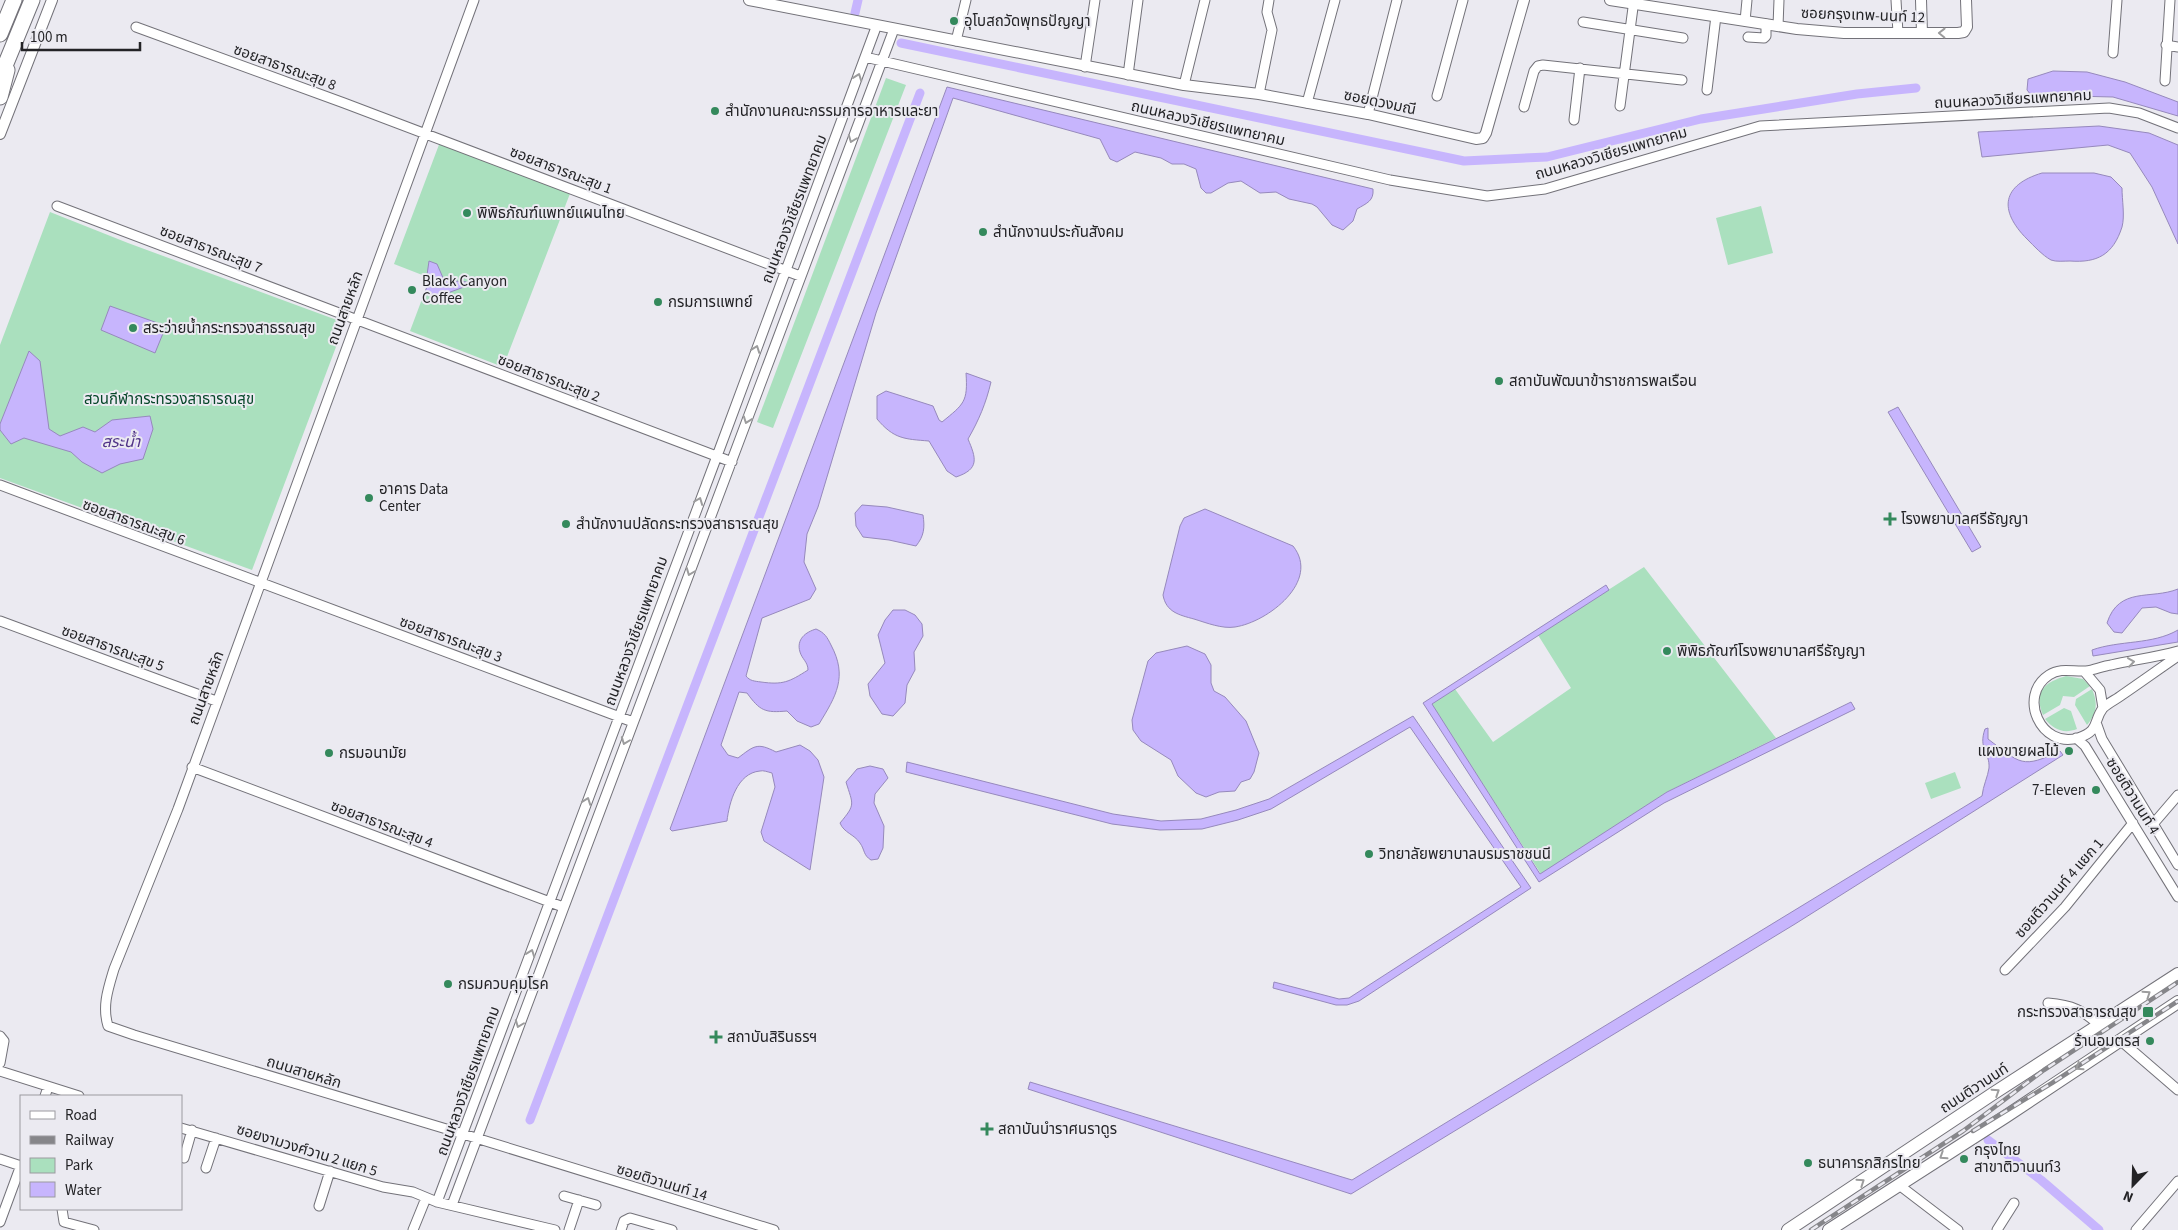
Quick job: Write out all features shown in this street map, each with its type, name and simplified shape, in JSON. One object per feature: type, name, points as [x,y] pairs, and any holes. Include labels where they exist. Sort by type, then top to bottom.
[{"type":"highway","points":[[0,34],[14,0]]},
{"type":"highway","points":[[0,78],[32,0]]},
{"type":"highway","points":[[0,97],[11,51]]},
{"type":"main road","name":"ถนนติวานนท์","points":[[1788,1230],[2178,974]]},
{"type":"main road","points":[[1820,1209],[1831,1228],[2178,1002]]},
{"type":"street","points":[[0,134],[52,0]]},
{"type":"street","name":"ถนนสายหลัก","points":[[474,0],[356,318],[178,809],[114,969],[106,997],[105,1016],[108,1026],[476,1138]]},
{"type":"street","points":[[956,42],[966,0]]},
{"type":"street","points":[[1085,67],[1095,0]]},
{"type":"street","points":[[1128,75],[1138,0]]},
{"type":"street","points":[[1184,85],[1205,0]]},
{"type":"street","points":[[1307,102],[1335,0]]},
{"type":"street","points":[[1368,114],[1397,0]]},
{"type":"street","points":[[1437,96],[1463,0]]},
{"type":"street","name":"ซอยดวงมณี","points":[[755,1],[1128,75],[1184,85],[1307,102],[1476,139],[1483,138],[1486,133],[1524,0]]},
{"type":"street","name":"ซอยกรุงเทพ-นนท์ 12","points":[[1610,0],[1634,2],[1778,26],[1844,33],[1964,32],[1967,27],[1966,0]]},
{"type":"street","points":[[1746,21],[1747,0]]},
{"type":"street","points":[[1778,26],[1779,0]]},
{"type":"street","points":[[1896,0],[1898,33]]},
{"type":"street","points":[[1921,0],[1922,32]]},
{"type":"street","points":[[2113,53],[2117,0]]},
{"type":"street","points":[[2166,81],[2166,46],[2170,0]]},
{"type":"street","points":[[1620,106],[1634,2]]},
{"type":"street","points":[[1259,94],[1272,30],[1268,4]]},
{"type":"street","points":[[1707,90],[1716,16]]},
{"type":"street","points":[[1583,22],[1682,38]]},
{"type":"street","points":[[1748,37],[1764,38],[1766,36],[1766,24]]},
{"type":"street","name":"ซอยสาธารณะสุข 8","points":[[136,27],[425,134]]},
{"type":"street","points":[[865,57],[875,30]]},
{"type":"street","points":[[882,61],[894,30]]},
{"type":"street","points":[[2166,46],[2178,47]]},
{"type":"street","name":"ถนนหลวงวิเชียรแพทยาคม","points":[[437,1202],[865,57],[1390,180],[1487,196],[1545,189],[1760,126],[2109,108],[2139,113],[2178,128]]},
{"type":"street","name":"ถนนหลวงวิเชียรแพทยาคม","points":[[452,1206],[562,907],[732,462],[882,61]]},
{"type":"street","points":[[1524,107],[1534,71],[1538,66],[1580,68],[1682,80]]},
{"type":"street","points":[[1574,120],[1580,68]]},
{"type":"street","name":"ซอยสาธารณะสุข 1","points":[[425,134],[800,276]]},
{"type":"street","name":"ซอยสาธารณะสุข 7","points":[[57,206],[356,318]]},
{"type":"street","name":"ซอยสาธารณะสุข 2","points":[[356,318],[732,462]]},
{"type":"street","name":"ซอยสาธารณะสุข 6","points":[[0,485],[260,583]]},
{"type":"street","name":"ซอยสาธารณะสุข 3","points":[[260,583],[633,722]]},
{"type":"street","name":"ซอยสาธารณะสุข 5","points":[[0,621],[216,701]]},
{"type":"street","points":[[2084,671],[2100,690],[2103,708],[2097,725],[2088,734],[2076,738],[2064,739],[2053,736],[2043,728],[2036,717],[2033,705],[2035,693],[2041,682],[2049,675],[2060,670],[2084,671],[2145,660],[2178,651]]},
{"type":"street","points":[[2103,708],[2178,656]]},
{"type":"street","name":"ซอยติวานนท์ 4","points":[[2097,725],[2117,763],[2177,860]]},
{"type":"street","name":"ซอยติวานนท์ 4","points":[[2076,738],[2085,746],[2178,897]]},
{"type":"street","points":[[2100,771],[2117,763]]},
{"type":"street","name":"ซอยสาธารณะสุข 4","points":[[192,767],[562,907]]},
{"type":"street","points":[[2154,823],[2178,795]]},
{"type":"street","name":"ซอยติวานนท์ 4 แยก 1","points":[[2005,970],[2065,907],[2133,823]]},
{"type":"street","points":[[2161,868],[2177,860]]},
{"type":"street","points":[[2048,1003],[2064,1004],[2085,1012],[2100,1026]]},
{"type":"street","points":[[0,1036],[4,1041],[0,1063]]},
{"type":"street","points":[[2120,1040],[2178,1090]]},
{"type":"street","points":[[0,1071],[76,1095]]},
{"type":"street","points":[[45,1095],[48,1087]]},
{"type":"street","name":"ซอยงามวงศ์วาน 2 แยก 5","points":[[182,1128],[383,1187],[412,1192],[437,1202],[543,1229],[556,1230]]},
{"type":"street","points":[[184,1158],[192,1130]]},
{"type":"street","points":[[206,1168],[216,1138]]},
{"type":"street","name":"ซอยติวานนท์ 14","points":[[476,1138],[774,1230]]},
{"type":"street","points":[[0,1159],[20,1165]]},
{"type":"street","points":[[0,1222],[20,1168]]},
{"type":"street","points":[[319,1206],[330,1171]]},
{"type":"street","points":[[2136,1230],[2178,1182]]},
{"type":"street","points":[[1899,1185],[1958,1230]]},
{"type":"street","points":[[564,1196],[596,1205]]},
{"type":"street","points":[[413,1230],[426,1198]]},
{"type":"street","points":[[569,1230],[579,1200]]},
{"type":"street","points":[[1997,1230],[2014,1203]]},
{"type":"street","points":[[62,1210],[64,1222],[94,1230]]},
{"type":"street","points":[[621,1230],[624,1221],[630,1218],[672,1230]]},
{"type":"green space","points":[[886,78],[906,85],[773,428],[757,422]]},
{"type":"green space","points":[[440,142],[571,191],[503,367],[410,331],[430,278],[394,264]]},
{"type":"green space","points":[[1761,206],[1773,253],[1728,265],[1716,218]]},
{"type":"green space","name":"สวนกีฬากระทรวงสาธารณสุข","points":[[50,212],[128,243],[345,323],[252,570],[0,478],[0,345]]},
{"type":"green space","points":[[1644,567],[1776,738],[1667,792],[1541,874],[1431,704],[1455,689],[1493,742],[1571,688],[1538,635]]},
{"type":"green space","points":[[2066,676],[2083,679],[2090,686],[2074,697],[2063,696],[2060,705],[2043,715],[2039,700],[2040,694],[2052,681]]},
{"type":"green space","points":[[2092,689],[2096,708],[2087,725],[2075,705],[2076,699]]},
{"type":"green space","points":[[2064,708],[2071,711],[2077,729],[2060,730],[2052,726],[2045,719]]},
{"type":"green space","points":[[1955,772],[1961,788],[1931,799],[1925,783]]},
{"type":"water","points":[[2053,71],[2087,72],[2125,82],[2178,102],[2178,116],[2113,97],[2031,95],[2027,90],[2028,79]]},
{"type":"water","points":[[947,87],[1373,189],[1373,193],[1369,201],[1357,209],[1353,221],[1343,230],[1332,225],[1317,207],[1312,204],[1289,199],[1276,192],[1260,193],[1241,181],[1228,183],[1211,193],[1206,193],[1201,188],[1196,169],[1184,164],[1172,164],[1161,158],[1135,152],[1117,162],[1110,159],[1100,139],[953,98],[876,313],[818,507],[807,534],[804,562],[816,589],[810,599],[762,618],[746,676],[754,681],[781,683],[791,680],[808,670],[800,652],[799,643],[805,634],[816,629],[827,637],[836,656],[839,677],[835,695],[819,724],[811,727],[797,721],[787,711],[768,711],[756,704],[747,693],[739,692],[721,745],[728,755],[738,758],[752,748],[760,746],[776,752],[800,745],[810,751],[818,760],[824,777],[810,870],[764,841],[761,832],[775,787],[772,773],[766,771],[752,773],[740,783],[732,798],[727,821],[672,831],[670,829]]},
{"type":"water","points":[[2099,126],[2149,133],[2178,145],[2178,244],[2152,187],[2130,153],[2108,145],[1982,157],[1978,132]]},
{"type":"water","points":[[2042,173],[2094,173],[2111,177],[2122,188],[2123,223],[2118,237],[2109,251],[2096,259],[2053,261],[2027,239],[2011,218],[2008,209],[2009,200],[2012,192],[2019,184]]},
{"type":"water","points":[[429,261],[437,264],[444,280],[467,282],[464,287],[445,294],[443,300],[425,292],[430,278],[427,275]]},
{"type":"water","name":"สระว่ายน้ำกระทรวงสาธรณสุข","points":[[110,306],[166,326],[155,353],[101,330]]},
{"type":"water","name":"สระน้ำ","points":[[29,351],[40,361],[49,429],[60,436],[83,427],[95,432],[112,420],[150,416],[153,429],[143,459],[120,464],[102,473],[82,462],[71,452],[24,438],[11,444],[0,430],[0,424]]},
{"type":"water","points":[[966,373],[991,382],[982,411],[968,439],[973,452],[974,462],[969,470],[956,477],[947,471],[929,441],[900,437],[883,426],[877,419],[877,396],[886,391],[933,406],[939,420],[942,422],[963,402],[966,390]]},
{"type":"water","points":[[1898,407],[1981,547],[1972,552],[1888,412]]},
{"type":"water","points":[[862,505],[887,507],[923,515],[924,524],[921,539],[916,546],[863,537],[856,526],[855,513]]},
{"type":"water","points":[[1205,509],[1293,546],[1300,559],[1300,573],[1296,586],[1287,598],[1262,617],[1248,624],[1235,627],[1214,625],[1178,614],[1170,609],[1165,601],[1163,595],[1180,526],[1184,518]]},
{"type":"water","points":[[1606,585],[1609,590],[1432,704],[1540,874],[1667,792],[1851,702],[1855,709],[1664,803],[1539,882],[1423,703]]},
{"type":"water","points":[[2178,589],[2178,614],[2156,607],[2142,608],[2122,633],[2114,632],[2107,623],[2112,611],[2128,599]]},
{"type":"water","points":[[893,610],[905,610],[915,615],[922,624],[923,636],[914,652],[915,670],[907,685],[905,703],[893,716],[882,714],[870,696],[868,684],[885,663],[878,635],[885,620]]},
{"type":"water","points":[[2178,630],[2178,642],[2093,656],[2092,650],[2158,638]]},
{"type":"water","points":[[1187,646],[1205,654],[1211,665],[1211,683],[1214,691],[1225,697],[1246,721],[1259,753],[1250,779],[1241,782],[1235,791],[1219,792],[1206,797],[1196,793],[1178,776],[1171,760],[1141,741],[1133,730],[1132,720],[1148,661],[1156,653]]},
{"type":"water","points":[[1413,716],[1531,888],[1359,1001],[1347,1005],[1336,1005],[1273,988],[1274,982],[1339,999],[1349,998],[1521,887],[1410,727],[1271,809],[1202,829],[1160,830],[1112,824],[906,772],[907,762],[1113,814],[1161,821],[1201,819],[1269,799]]},
{"type":"water","points":[[1988,728],[1988,739],[2015,759],[2029,762],[2060,751],[2063,755],[1795,924],[1351,1194],[1028,1089],[1030,1082],[1352,1180],[1982,796],[1989,768],[1988,758],[1983,746],[1983,736],[1985,729]]},
{"type":"water","points":[[870,766],[883,769],[888,778],[875,794],[874,803],[884,826],[883,848],[878,859],[871,860],[858,840],[844,829],[840,823],[849,812],[852,804],[846,782],[857,769]]},
{"type":"waterway","points":[[855,13],[858,0]]},
{"type":"waterway","points":[[901,43],[1464,161],[1547,157],[1701,119],[1857,94],[1916,88]]},
{"type":"waterway","points":[[530,1120],[920,93]]},
{"type":"waterway","points":[[1988,1140],[2041,1180],[2099,1230]]},
{"type":"railway","points":[[1811,1230],[1963,1131],[2044,1070],[2178,982]]},
{"type":"railway","points":[[1973,1131],[2052,1083],[2178,1001]]},
{"type":"place","name":"อุโบสถวัดพุทธปัญญา","points":[[954,21]]},
{"type":"place","name":"สำนักงานคณะกรรมการอาหารและยา","points":[[715,111]]},
{"type":"place","name":"พิพิธภัณฑ์แพทย์แผนไทย","points":[[467,213]]},
{"type":"place","name":"สำนักงานประกันสังคม","points":[[983,232]]},
{"type":"place","name":"Black Canyon Coffee","points":[[412,290]]},
{"type":"place","name":"กรมการแพทย์","points":[[658,302]]},
{"type":"place","name":"สระว่ายน้ำกระทรวงสาธรณสุข","points":[[133,328]]},
{"type":"place","name":"สถาบันพัฒนาข้าราชการพลเรือน","points":[[1499,381]]},
{"type":"place","name":"อาคาร Data Center","points":[[369,498]]},
{"type":"place","name":"โรงพยาบาลศรีธัญญา","points":[[1890,519]]},
{"type":"place","name":"สำนักงานปลัดกระทรวงสาธารณสุข","points":[[566,524]]},
{"type":"place","name":"พิพิธภัณฑ์โรงพยาบาลศรีธัญญา","points":[[1667,651]]},
{"type":"place","name":"แผงขายผลไม้","points":[[2069,751]]},
{"type":"place","name":"กรมอนามัย","points":[[329,753]]},
{"type":"place","name":"7-Eleven","points":[[2096,790]]},
{"type":"place","name":"วิทยาลัยพยาบาลบรมราชชนนี","points":[[1369,854]]},
{"type":"place","name":"กรมควบคุมโรค","points":[[448,984]]},
{"type":"place","name":"กระทรวงสาธารณสุข","points":[[2148,1012]]},
{"type":"place","name":"สถาบันสิรินธรฯ","points":[[716,1037]]},
{"type":"place","name":"ร้านอมตรส","points":[[2150,1041]]},
{"type":"place","name":"สถาบันบำราศนราดูร","points":[[987,1129]]},
{"type":"place","name":"กรุงไทย สาขาติวานนท์3","points":[[1964,1159]]},
{"type":"place","name":"ธนาคารกสิกรไทย","points":[[1808,1163]]}]
